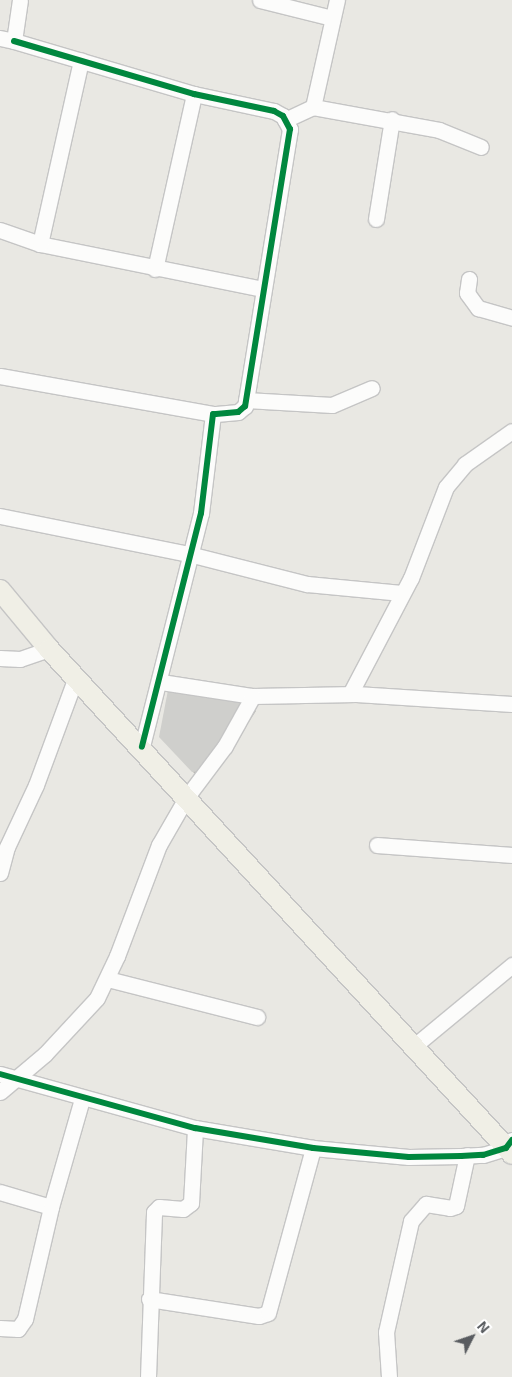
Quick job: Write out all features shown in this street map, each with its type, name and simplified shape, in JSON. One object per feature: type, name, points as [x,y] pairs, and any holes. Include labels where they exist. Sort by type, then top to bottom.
[{"type":"main road","points":[[0,590],[49,649],[142,747],[186,798],[414,1047],[510,1147]]},
{"type":"street","points":[[0,376],[213,414],[238,412],[246,400],[290,135],[285,120],[268,110],[194,94],[7,39],[20,0]]},
{"type":"street","points":[[260,0],[332,18]]},
{"type":"street","points":[[313,107],[337,0]]},
{"type":"street","points":[[40,244],[81,61]]},
{"type":"street","points":[[155,269],[194,94]]},
{"type":"street","points":[[285,120],[313,107],[439,130],[481,147]]},
{"type":"street","points":[[376,219],[392,120]]},
{"type":"street","points":[[0,230],[40,244],[155,269],[264,289]]},
{"type":"street","points":[[469,279],[467,293],[478,308],[512,318]]},
{"type":"street","points":[[246,400],[332,405],[372,388]]},
{"type":"street","points":[[142,747],[161,682],[189,554],[201,514],[213,414]]},
{"type":"street","points":[[350,694],[402,593],[412,578],[440,499],[455,473],[512,431]]},
{"type":"street","points":[[0,516],[189,554],[307,584],[402,593]]},
{"type":"street","points":[[0,658],[20,659],[49,649]]},
{"type":"street","points":[[0,873],[7,828],[36,785],[76,677]]},
{"type":"street","points":[[161,682],[253,696],[350,694],[512,704]]},
{"type":"street","points":[[0,1092],[79,1021],[108,979],[159,845],[186,798],[225,746],[253,696]]},
{"type":"street","points":[[377,845],[512,855]]},
{"type":"street","points":[[414,1047],[512,965]]},
{"type":"street","points":[[108,979],[257,1017]]},
{"type":"street","points":[[0,1074],[82,1099],[195,1128],[313,1148],[409,1157],[467,1155],[510,1147]]},
{"type":"street","points":[[0,1328],[18,1329],[23,1323],[51,1206],[82,1099]]},
{"type":"street","points":[[148,1377],[149,1299],[154,1212],[159,1207],[183,1210],[191,1203],[195,1128]]},
{"type":"street","points":[[149,1299],[259,1316],[268,1313],[313,1148]]},
{"type":"street","points":[[390,1377],[386,1332],[411,1221],[426,1204],[450,1208],[456,1205],[467,1155]]},
{"type":"street","points":[[0,1192],[51,1206]]},
{"type":"building","points":[[168,690],[248,702],[202,771],[192,772],[159,737]]},
{"type":"cycle path","points":[[14,41],[194,94],[274,111],[283,116],[290,129],[245,406],[238,412],[213,414],[201,513],[142,747]]},
{"type":"cycle path","points":[[0,1074],[195,1128],[313,1148],[409,1157],[461,1156],[483,1155],[506,1148],[512,1140]]}]
